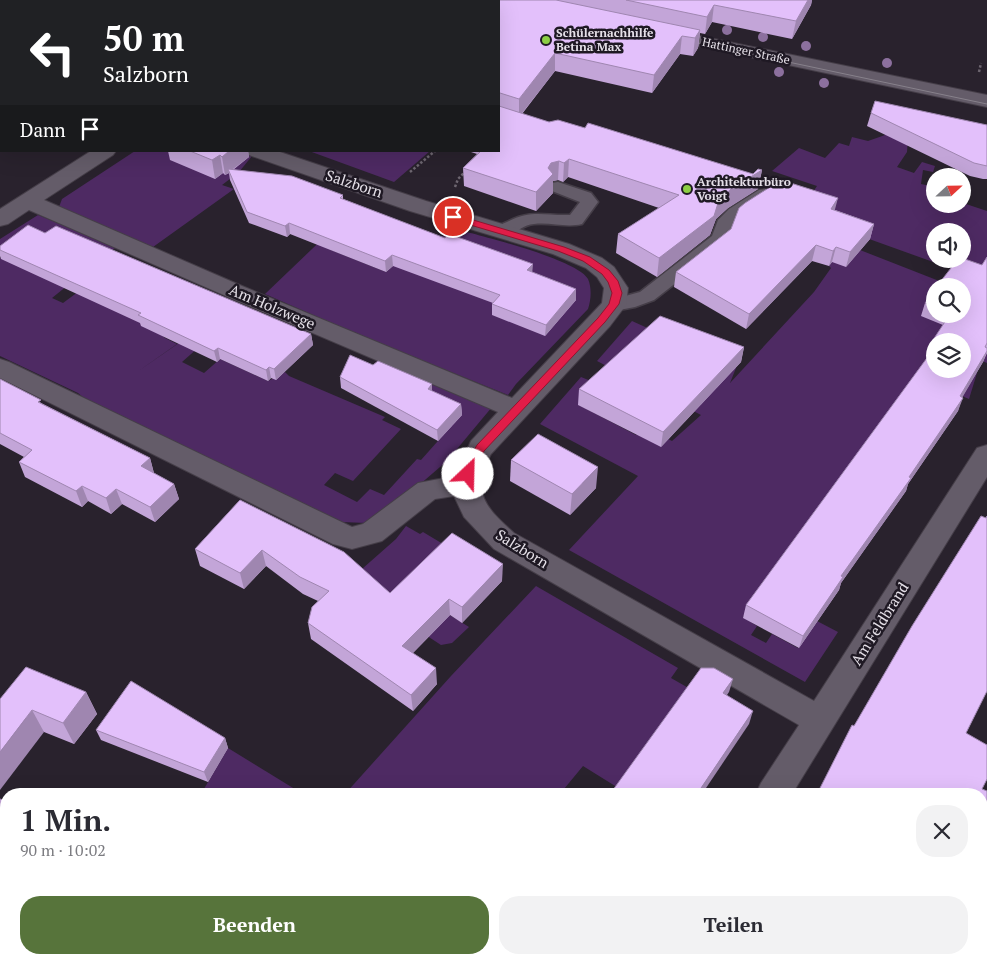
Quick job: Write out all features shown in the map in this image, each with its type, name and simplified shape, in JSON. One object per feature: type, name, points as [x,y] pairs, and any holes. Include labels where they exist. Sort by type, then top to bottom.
[{"type":"street","name":"Hattinger Straße","points":[[643,29],[987,101]]},
{"type":"street","points":[[0,219],[104,152]]},
{"type":"street","name":"Salzborn","points":[[259,152],[438,212],[561,249],[594,263],[606,272],[613,281],[617,293],[614,304]]},
{"type":"street","name":"Am Holzwege","points":[[28,201],[234,291],[517,410]]},
{"type":"street","points":[[0,368],[343,536],[352,538],[372,533],[428,490],[466,484],[471,464],[480,448],[614,304]]},
{"type":"street","name":"Am Feldbrand","points":[[777,788],[987,455]]},
{"type":"street","name":"Salzborn","points":[[466,484],[468,498],[474,509],[484,523],[504,541],[819,720]]},
{"type":"lane","points":[[503,231],[521,221],[536,218],[568,222],[576,220],[589,202],[585,197],[558,187]]},
{"type":"lane","points":[[614,304],[635,301],[647,296],[720,239],[727,220],[734,213],[768,193]]},
{"type":"path","points":[[438,212],[449,199],[445,197],[454,190],[458,178],[470,167]]},
{"type":"shaded area","points":[[888,134],[908,138],[907,152],[897,167],[914,173],[922,162],[935,166],[934,168],[923,170],[921,184],[926,185],[926,213],[971,213],[971,206],[987,211],[987,363],[971,356],[971,333],[926,333],[926,378],[971,378],[971,371],[977,373],[969,399],[918,378],[743,617],[757,626],[751,635],[766,643],[772,634],[798,648],[817,621],[838,632],[805,682],[569,550],[638,476],[540,424],[581,377],[591,381],[579,405],[636,435],[644,427],[672,441],[701,415],[597,361],[632,321],[736,368],[730,383],[814,292],[831,268],[829,266],[834,258],[805,204],[817,186],[772,171],[799,148],[825,158],[839,143],[849,146],[852,137],[868,141]],"holes":[[[926,223],[971,223],[971,268],[950,268],[961,272],[957,278],[971,278],[971,323],[926,323],[926,278],[932,278],[860,250],[846,267],[858,235],[926,259]]]},
{"type":"shaded area","points":[[133,152],[242,152],[252,156],[239,172],[222,185],[234,189],[153,247],[59,207],[62,199]]},
{"type":"shaded area","points":[[312,152],[429,152],[394,182]]},
{"type":"shaded area","points":[[38,215],[117,247],[103,255],[11,249],[0,256],[0,239]]},
{"type":"shaded area","points":[[335,227],[331,250],[386,272],[405,255],[433,244],[452,228],[547,256],[580,271],[588,279],[591,294],[588,309],[516,384],[508,395],[354,333],[265,294]]},
{"type":"shaded area","points":[[0,258],[73,281],[52,298],[63,303],[86,286],[126,303],[165,338],[177,344],[137,372],[205,325],[216,332],[182,362],[204,373],[220,359],[268,381],[285,372],[289,376],[385,417],[382,420],[401,429],[353,481],[335,473],[324,485],[357,502],[370,489],[384,495],[417,459],[421,460],[461,415],[382,369],[388,362],[492,407],[447,461],[397,504],[367,523],[341,522],[90,403],[78,393],[0,356]]},
{"type":"shaded area","points":[[406,526],[420,534],[423,532],[453,550],[411,591],[469,627],[452,643],[441,645],[409,624],[362,569],[396,539]]},
{"type":"shaded area","points":[[536,586],[678,668],[671,678],[692,690],[621,788],[583,766],[565,788],[350,788],[451,676]]},
{"type":"shaded area","points":[[228,748],[293,788],[205,788]]},
{"type":"building","points":[[500,0],[556,0],[700,30],[695,38],[682,36],[654,75],[555,53],[519,99],[500,93]]},
{"type":"building","points":[[626,0],[808,0],[796,21],[714,5],[707,17]]},
{"type":"building","points":[[875,101],[987,125],[987,166],[974,163],[871,113]]},
{"type":"building","points":[[500,106],[549,122],[558,120],[585,128],[588,123],[753,174],[758,169],[762,170],[731,189],[719,200],[714,216],[659,258],[618,234],[679,195],[569,159],[564,163],[559,161],[551,163],[548,168],[553,174],[536,192],[463,168],[480,152],[500,152]]},
{"type":"building","points":[[192,152],[228,152],[222,157],[220,155],[212,160]]},
{"type":"building","points":[[228,169],[292,176],[343,195],[340,198],[445,238],[449,234],[533,264],[527,270],[576,289],[546,325],[492,304],[500,295],[392,255],[385,261],[289,223],[285,226],[247,212]]},
{"type":"building","points":[[781,180],[838,198],[831,209],[874,224],[850,252],[836,247],[833,251],[816,245],[749,314],[676,272],[731,229],[739,208]]},
{"type":"building","points":[[28,225],[45,233],[56,226],[311,334],[274,369],[269,367],[266,370],[218,348],[214,351],[138,315],[141,313],[0,250],[0,246]]},
{"type":"building","points":[[987,257],[987,343],[985,347],[987,351],[971,378],[971,333],[938,333],[944,323],[971,323],[971,278],[943,278],[951,268],[971,268],[971,261],[982,265]]},
{"type":"building","points":[[660,316],[744,347],[663,432],[579,389]]},
{"type":"building","points":[[350,355],[373,365],[378,361],[432,384],[428,389],[461,404],[437,430],[340,377]]},
{"type":"building","points":[[926,359],[926,378],[971,378],[960,396],[963,398],[909,477],[911,478],[841,576],[843,577],[803,636],[746,605]]},
{"type":"building","points":[[0,379],[41,400],[38,402],[150,458],[141,466],[174,484],[150,507],[116,489],[106,498],[82,486],[76,491],[19,462],[32,450],[0,433]]},
{"type":"building","points":[[538,434],[598,467],[572,494],[511,460]]},
{"type":"building","points":[[240,500],[344,552],[390,593],[452,533],[503,564],[462,607],[449,599],[402,646],[436,668],[411,695],[308,623],[312,607],[329,591],[300,577],[262,550],[240,573],[195,549]]},
{"type":"building","points":[[981,516],[986,518],[987,516],[987,691],[966,733],[987,745],[987,779],[982,788],[820,788],[852,725],[854,726],[912,626]]},
{"type":"building","points":[[26,667],[86,692],[63,723],[32,710],[0,752],[0,699]]},
{"type":"building","points":[[701,668],[714,668],[733,679],[723,693],[753,711],[701,788],[614,788]]},
{"type":"building","points":[[131,681],[225,738],[204,772],[96,730]]},
{"type":"tram line","points":[[684,40],[987,104]]},
{"type":"place","name":"Schülernachhilfe Betina Max","points":[[546,40]]},
{"type":"place","name":"Architekturbüro Voigt","points":[[687,189]]},
{"type":"route","points":[[453,217],[561,249],[586,259],[610,276],[617,293],[614,304],[601,320],[480,448],[468,474]]}]
